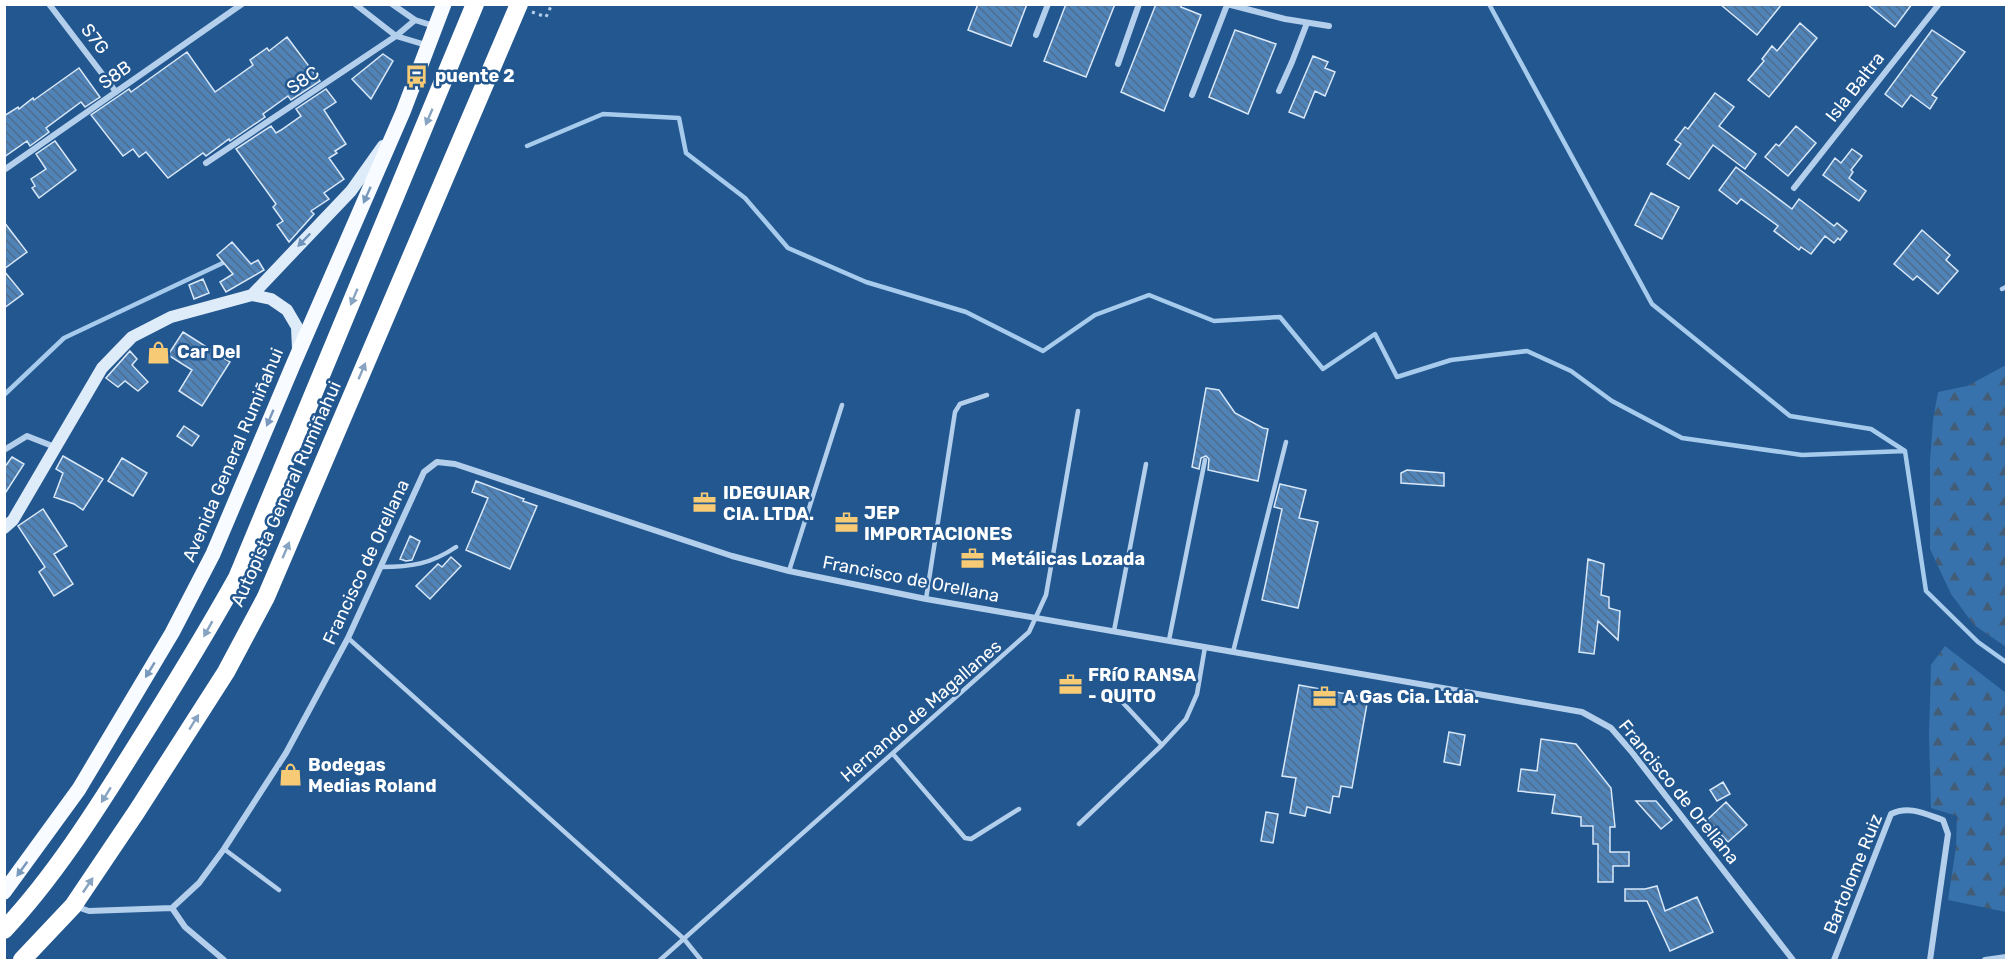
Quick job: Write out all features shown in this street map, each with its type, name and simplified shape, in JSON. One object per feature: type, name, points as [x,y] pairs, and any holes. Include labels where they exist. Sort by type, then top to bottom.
[{"type":"highway","name":"Autopista General Rumiñahui","points":[[4,930],[26,907],[101,802],[200,643],[237,578],[475,4]]},
{"type":"highway","name":"Autopista General Rumiñahui","points":[[22,960],[73,906],[137,811],[226,672],[266,597],[519,4]]},
{"type":"main road","name":"Avenida General Rumiñahui","points":[[4,892],[79,789],[172,633],[213,554],[403,112],[444,4]]},
{"type":"street","name":"S7G","points":[[49,4],[116,92]]},
{"type":"street","name":"S8B","points":[[7,168],[242,4]]},
{"type":"street","points":[[355,4],[396,36],[428,45]]},
{"type":"street","points":[[392,4],[415,20],[435,27]]},
{"type":"street","points":[[1036,35],[1048,4]]},
{"type":"street","points":[[1118,64],[1139,4]]},
{"type":"street","name":"Isla Baltra","points":[[1794,188],[1939,4]]},
{"type":"street","points":[[1192,95],[1227,5],[1329,26]]},
{"type":"street","name":"S8C","points":[[206,163],[396,36],[415,20]]},
{"type":"street","points":[[1279,91],[1306,22]]},
{"type":"street","points":[[252,295],[351,191],[379,153],[403,112]]},
{"type":"street","points":[[4,160],[7,168]]},
{"type":"street","points":[[4,528],[13,520],[102,368],[132,337],[171,317],[252,295],[271,299],[287,310],[297,327],[298,336],[299,346],[293,364]]},
{"type":"street","points":[[4,450],[27,436],[56,447]]},
{"type":"street","name":"Francisco de Orellana","points":[[172,908],[199,883],[224,849],[286,753],[348,638],[424,472],[437,462],[455,464],[732,556],[789,571],[926,599],[1582,712],[1611,728],[1631,751],[1793,960]]},
{"type":"street","name":"Bartolome Ruiz","points":[[1834,960],[1891,814],[1899,810],[1910,809],[1943,820],[1948,834],[1930,960]]},
{"type":"street","points":[[73,906],[89,911],[172,908],[185,927],[224,960]]},
{"type":"street","points":[[1931,951],[1938,960]]},
{"type":"street","points":[[1985,960],[2007,957]]},
{"type":"lane","points":[[926,599],[955,412],[960,404],[987,396]]},
{"type":"lane","points":[[789,571],[842,405]]},
{"type":"lane","name":"Hernando de Magallanes","points":[[660,960],[1029,632],[1046,595],[1078,411]]},
{"type":"lane","points":[[1233,652],[1286,442]]},
{"type":"lane","points":[[1169,640],[1205,460]]},
{"type":"lane","points":[[1114,631],[1146,464]]},
{"type":"lane","points":[[381,567],[416,565],[441,557],[456,547]]},
{"type":"lane","points":[[348,638],[684,939],[701,960]]},
{"type":"lane","points":[[1079,824],[1186,719],[1197,694],[1205,647]]},
{"type":"lane","points":[[1112,691],[1162,745]]},
{"type":"lane","points":[[893,754],[965,838],[970,839],[1019,809]]},
{"type":"lane","points":[[224,849],[279,890]]},
{"type":"path","points":[[546,18],[552,4]]},
{"type":"green space","points":[[2006,365],[2006,647],[1974,625],[1951,594],[1930,549],[1930,461],[1938,392],[1967,386]]},
{"type":"green space","points":[[1945,646],[2006,693],[2006,912],[1948,900],[1956,847],[1957,816],[1931,808],[1929,735],[1931,665]]},
{"type":"building","points":[[978,4],[1027,4],[1011,46],[968,30]]},
{"type":"building","points":[[1066,4],[1115,4],[1086,77],[1044,61]]},
{"type":"building","points":[[1156,4],[1182,4],[1181,7],[1201,15],[1164,111],[1121,92]]},
{"type":"building","points":[[1720,4],[1782,4],[1757,35]]},
{"type":"building","points":[[1867,4],[1912,4],[1895,27]]},
{"type":"building","points":[[1800,23],[1817,38],[1769,97],[1748,80],[1764,61],[1762,59],[1772,46],[1777,51]]},
{"type":"building","points":[[1235,30],[1276,44],[1248,114],[1209,97]]},
{"type":"building","points":[[1932,30],[1965,52],[1932,95],[1937,98],[1930,109],[1911,95],[1902,107],[1885,94]]},
{"type":"building","points":[[287,37],[320,81],[291,100],[288,96],[263,114],[265,117],[230,141],[229,139],[206,156],[203,153],[168,178],[146,152],[139,157],[133,149],[123,156],[91,115],[129,89],[131,92],[187,52],[215,92],[253,65],[250,60],[267,48],[269,51]]},
{"type":"building","points":[[383,54],[393,61],[371,99],[352,79]]},
{"type":"building","points":[[1313,56],[1328,62],[1325,68],[1335,72],[1325,96],[1315,91],[1304,118],[1289,112]]},
{"type":"building","points":[[79,68],[100,97],[85,107],[81,102],[46,128],[49,132],[30,146],[27,141],[4,157],[4,116],[18,107],[19,109],[33,98],[34,100]]},
{"type":"building","points":[[326,89],[336,102],[324,110],[346,144],[329,158],[344,179],[324,193],[329,199],[311,211],[314,214],[289,242],[277,225],[283,221],[273,207],[276,204],[236,149],[271,126],[276,133],[281,130],[301,116],[296,109]]},
{"type":"building","points":[[1715,93],[1734,107],[1719,126],[1756,154],[1745,169],[1713,145],[1689,179],[1667,164],[1681,144],[1675,140],[1685,127],[1688,129]]},
{"type":"building","points":[[1796,126],[1816,143],[1788,176],[1765,157],[1776,144],[1779,146]]},
{"type":"building","points":[[55,141],[76,170],[39,198],[32,188],[35,186],[31,179],[46,169],[36,154]]},
{"type":"building","points":[[1852,149],[1862,156],[1851,170],[1853,172],[1849,178],[1866,191],[1859,201],[1823,175],[1835,158],[1841,163]]},
{"type":"building","points":[[1736,167],[1792,209],[1799,199],[1834,226],[1837,223],[1847,231],[1840,240],[1838,238],[1834,243],[1825,236],[1811,254],[1801,247],[1799,250],[1774,231],[1778,226],[1741,199],[1737,204],[1719,190]]},
{"type":"building","points":[[1651,193],[1679,207],[1662,239],[1635,225]]},
{"type":"building","points":[[4,222],[27,252],[4,269]]},
{"type":"building","points":[[1922,230],[1950,255],[1946,260],[1958,271],[1938,294],[1917,276],[1913,280],[1894,264]]},
{"type":"building","points":[[232,242],[251,264],[258,260],[264,270],[226,292],[220,282],[233,274],[217,255]]},
{"type":"building","points":[[4,271],[23,294],[4,308]]},
{"type":"building","points":[[203,279],[209,293],[194,299],[189,285]]},
{"type":"building","points":[[183,332],[230,362],[202,406],[179,391],[192,370],[168,355]]},
{"type":"building","points":[[130,351],[137,359],[132,365],[148,382],[138,391],[125,381],[118,387],[106,378]]},
{"type":"building","points":[[1206,388],[1219,390],[1235,413],[1268,429],[1258,481],[1208,470],[1209,459],[1206,456],[1201,458],[1199,469],[1192,467]]},
{"type":"building","points":[[184,426],[199,436],[192,446],[177,436]]},
{"type":"building","points":[[63,456],[103,479],[83,510],[54,497],[63,473],[56,469]]},
{"type":"building","points":[[12,457],[24,464],[4,495],[4,468]]},
{"type":"building","points":[[122,458],[147,473],[133,496],[108,481]]},
{"type":"building","points":[[1407,470],[1444,473],[1444,486],[1401,483],[1401,473]]},
{"type":"building","points":[[476,481],[537,506],[510,569],[466,550],[488,498],[472,492]]},
{"type":"building","points":[[1280,484],[1306,490],[1299,518],[1318,522],[1298,608],[1262,600],[1282,509],[1274,507]]},
{"type":"building","points":[[43,509],[67,546],[54,554],[73,584],[54,596],[39,572],[45,567],[18,526]]},
{"type":"building","points":[[410,536],[420,541],[412,560],[406,561],[400,559]]},
{"type":"building","points":[[451,557],[461,566],[430,599],[416,586],[438,564],[442,567]]},
{"type":"building","points":[[1588,559],[1604,564],[1601,595],[1609,597],[1609,608],[1620,611],[1618,640],[1598,621],[1594,654],[1579,652]]},
{"type":"building","points":[[1299,685],[1368,698],[1352,788],[1341,786],[1339,797],[1333,796],[1330,813],[1307,807],[1305,816],[1290,813],[1296,778],[1282,776]]},
{"type":"building","points":[[1449,732],[1465,735],[1460,765],[1444,762]]},
{"type":"building","points":[[1541,739],[1576,744],[1611,788],[1615,827],[1610,827],[1610,852],[1629,852],[1629,866],[1613,866],[1613,882],[1598,882],[1598,844],[1593,844],[1593,826],[1581,826],[1581,817],[1552,813],[1555,795],[1518,791],[1521,769],[1537,771]]},
{"type":"building","points":[[1723,782],[1730,794],[1717,801],[1710,790]]},
{"type":"building","points":[[1636,801],[1656,801],[1672,820],[1661,829]]},
{"type":"building","points":[[1726,802],[1747,825],[1728,842],[1707,820]]},
{"type":"building","points":[[1266,812],[1278,814],[1273,843],[1261,841]]},
{"type":"building","points":[[1657,886],[1665,911],[1697,897],[1713,932],[1670,951],[1647,901],[1625,901],[1625,889],[1645,889]]},
{"type":"waterway","points":[[1489,4],[1652,304],[1790,416],[1871,429],[1905,451],[1926,591],[1978,642],[2006,662]]},
{"type":"waterway","points":[[527,146],[603,114],[679,118],[686,153],[745,198],[788,248],[866,282],[966,312],[1043,351],[1095,315],[1149,295],[1214,321],[1280,317],[1323,369],[1375,334],[1397,377],[1451,360],[1527,351],[1571,371],[1612,401],[1682,438],[1802,455],[1905,451]]},
{"type":"waterway","points":[[4,395],[64,338],[227,261]]},
{"type":"place","name":"puente 2","points":[[417,76]]},
{"type":"place","name":"Car Del","points":[[159,352]]},
{"type":"place","name":"IDEGUIAR CIA. LTDA.","points":[[705,503]]},
{"type":"place","name":"JEP IMPORTACIONES","points":[[846,523]]},
{"type":"place","name":"Metálicas Lozada","points":[[973,559]]},
{"type":"place","name":"FRíO RANSA - QUITO","points":[[1070,685]]},
{"type":"place","name":"A Gas Cia. Ltda.","points":[[1325,697]]},
{"type":"place","name":"Bodegas Medias Roland","points":[[290,775]]}]
